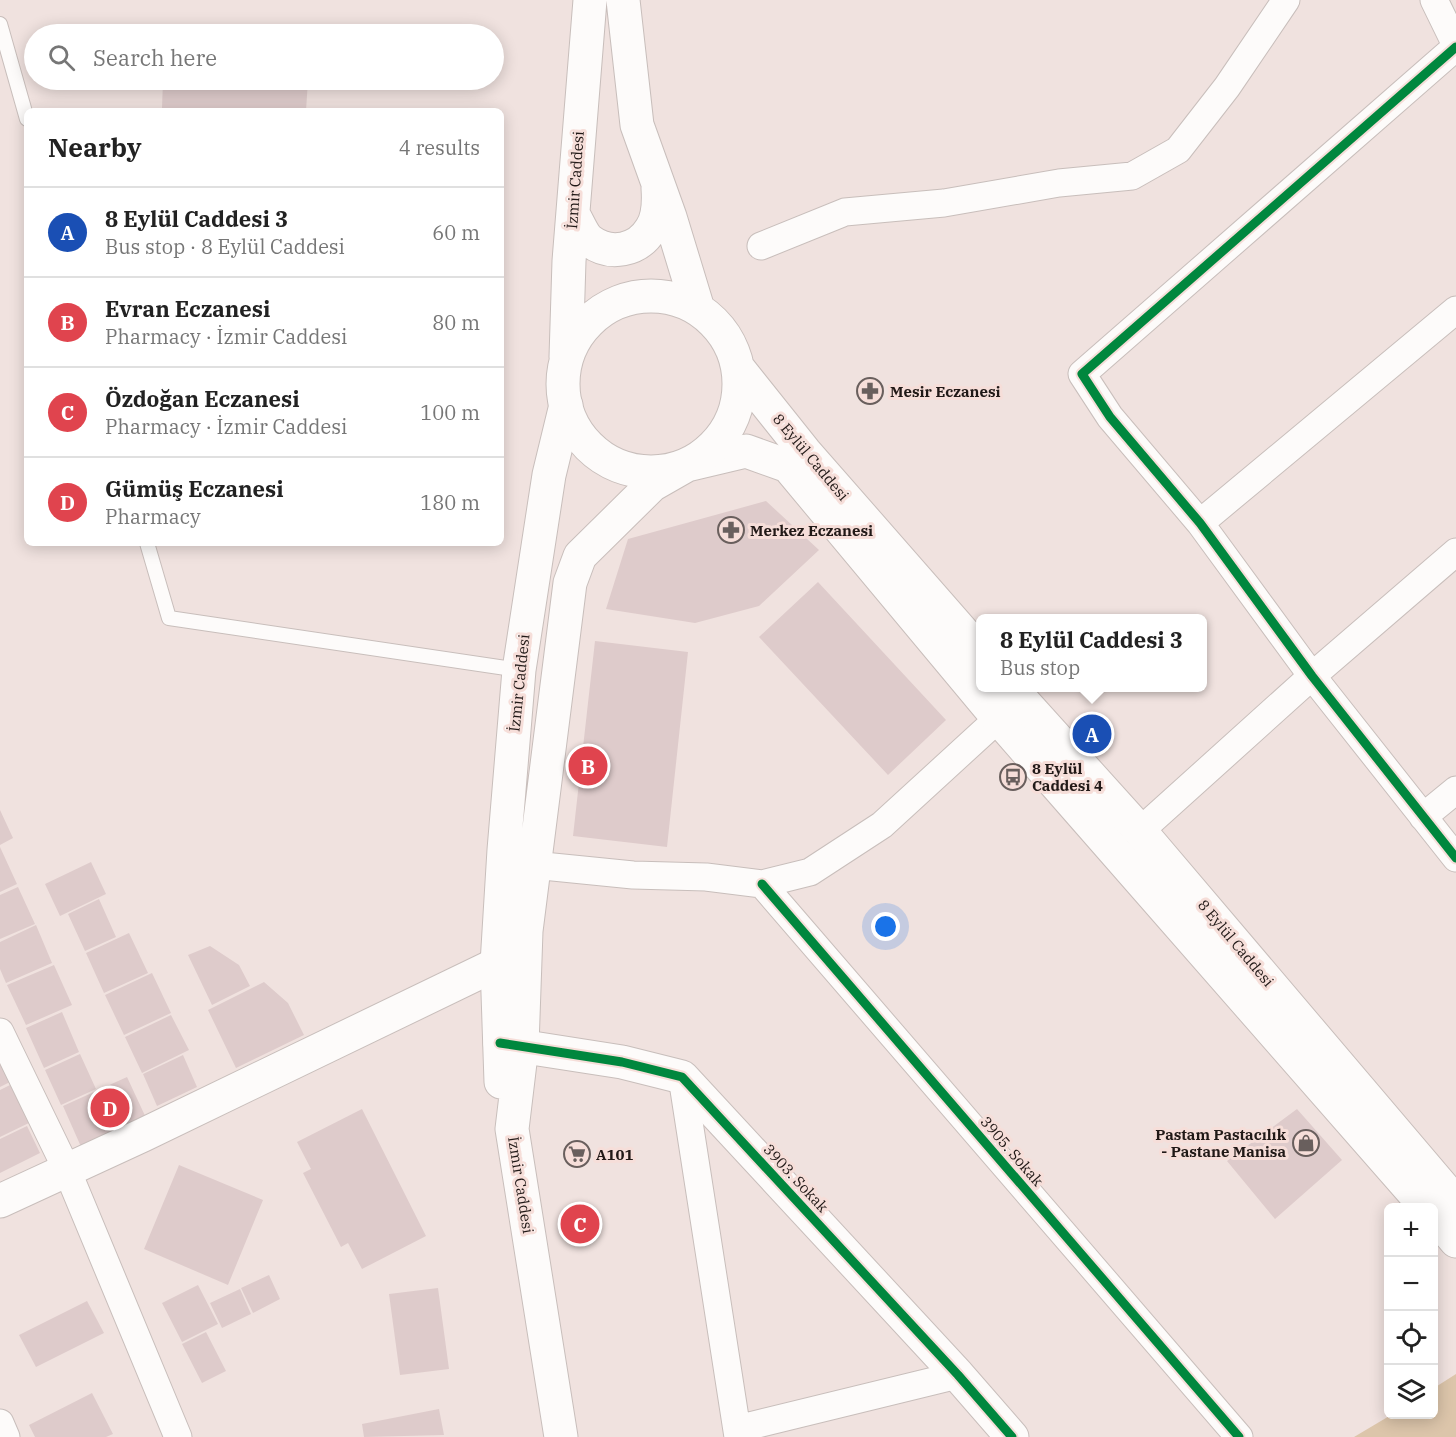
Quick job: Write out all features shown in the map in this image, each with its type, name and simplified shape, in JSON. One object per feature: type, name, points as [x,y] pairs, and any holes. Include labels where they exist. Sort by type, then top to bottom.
[{"type":"main road","name":"İzmir Caddesi","points":[[566,361],[573,214],[590,0]]},
{"type":"main road","points":[[623,0],[638,125],[699,309]]},
{"type":"main road","points":[[573,214],[588,240],[609,251],[632,246],[651,230],[659,208],[658,183]]},
{"type":"main road","points":[[687,465],[719,442],[733,419],[739,394],[738,368],[730,345],[717,325],[699,309],[673,299],[646,296],[619,302],[595,315],[577,336],[566,361],[563,383],[566,405],[576,431],[594,451],[618,466],[644,472],[687,465],[746,451],[788,466],[976,665]]},
{"type":"main road","name":"8 Eylül Caddesi","points":[[738,368],[805,452],[976,647]]},
{"type":"main road","name":"İzmir Caddesi","points":[[561,1437],[512,1129],[511,1045],[497,964],[519,670],[549,475],[566,405]]},
{"type":"main road","name":"İzmir Caddesi","points":[[543,1437],[502,1134],[533,865],[570,583],[580,556],[652,485],[687,465]]},
{"type":"main road","points":[[1010,701],[1423,1203]]},
{"type":"main road","name":"8 Eylül Caddesi","points":[[1010,701],[1140,831],[1456,1203]]},
{"type":"main road","points":[[0,1201],[497,964],[511,952],[526,931]]},
{"type":"main road","points":[[511,1045],[622,1062],[682,1077]]},
{"type":"main road","name":"3903. Sokak","points":[[682,1077],[958,1375],[1012,1437]]},
{"type":"main road","points":[[1438,1220],[1456,1241]]},
{"type":"street","points":[[761,246],[845,212],[944,203],[1059,183],[1132,176],[1178,150],[1227,87],[1286,0]]},
{"type":"street","points":[[1434,0],[1456,46],[1082,374],[1110,417],[1200,523],[1312,676],[1456,858]]},
{"type":"street","points":[[1200,523],[1456,310]]},
{"type":"street","points":[[1140,831],[1312,676],[1456,552]]},
{"type":"street","points":[[533,865],[633,875],[706,877],[762,884],[810,872],[882,825],[1010,701]]},
{"type":"street","points":[[1423,817],[1456,790]]},
{"type":"street","name":"3905. Sokak","points":[[762,884],[1239,1437]]},
{"type":"street","points":[[0,1032],[67,1170],[178,1437]]},
{"type":"street","points":[[682,1077],[738,1433],[958,1375]]},
{"type":"street","points":[[0,1423],[6,1437]]},
{"type":"lane","points":[[0,24],[24,108]]},
{"type":"lane","points":[[148,546],[169,618],[519,670]]},
{"type":"shaded area","points":[[1456,1374],[1456,1437],[1354,1437],[1384,1419],[1438,1419],[1438,1385]]},
{"type":"building","points":[[163,90],[307,90],[306,108],[162,108]]},
{"type":"building","points":[[766,501],[819,550],[759,606],[695,623],[606,609],[628,539]]},
{"type":"building","points":[[818,582],[946,720],[888,775],[759,637]]},
{"type":"building","points":[[595,641],[688,652],[667,847],[573,836]]},
{"type":"building","points":[[0,810],[13,838],[0,845]]},
{"type":"building","points":[[0,847],[17,884],[0,892]]},
{"type":"building","points":[[91,862],[106,894],[60,916],[45,884]]},
{"type":"building","points":[[18,887],[35,924],[0,939],[0,895]]},
{"type":"building","points":[[99,899],[116,937],[85,951],[68,914]]},
{"type":"building","points":[[36,925],[52,963],[6,983],[0,969],[0,942]]},
{"type":"building","points":[[129,933],[148,973],[104,993],[86,953]]},
{"type":"building","points":[[210,946],[239,965],[250,986],[212,1005],[188,955]]},
{"type":"building","points":[[54,965],[72,1005],[26,1025],[7,985]]},
{"type":"building","points":[[152,973],[171,1013],[124,1035],[105,995]]},
{"type":"building","points":[[264,982],[288,1003],[304,1035],[236,1068],[208,1010]]},
{"type":"building","points":[[62,1012],[79,1052],[44,1068],[26,1028]]},
{"type":"building","points":[[171,1015],[189,1050],[142,1073],[125,1037]]},
{"type":"building","points":[[0,1054],[14,1080],[0,1087]]},
{"type":"building","points":[[80,1054],[96,1089],[61,1105],[45,1070]]},
{"type":"building","points":[[183,1055],[197,1087],[157,1106],[143,1074]]},
{"type":"building","points":[[127,1077],[147,1120],[82,1149],[63,1106]]},
{"type":"building","points":[[14,1083],[33,1121],[0,1137],[0,1090]]},
{"type":"building","points":[[362,1109],[426,1236],[362,1269],[348,1243],[341,1247],[303,1173],[311,1169],[297,1142]]},
{"type":"building","points":[[1297,1109],[1342,1160],[1275,1219],[1227,1161]]},
{"type":"building","points":[[27,1126],[40,1153],[0,1173],[0,1139]]},
{"type":"building","points":[[179,1165],[263,1200],[228,1285],[144,1249]]},
{"type":"building","points":[[269,1275],[280,1299],[253,1313],[241,1288]]},
{"type":"building","points":[[198,1285],[218,1324],[182,1342],[162,1303]]},
{"type":"building","points":[[438,1288],[449,1369],[400,1375],[389,1294]]},
{"type":"building","points":[[240,1289],[251,1314],[222,1328],[210,1303]]},
{"type":"building","points":[[87,1301],[104,1333],[36,1367],[19,1335]]},
{"type":"building","points":[[206,1332],[226,1371],[202,1383],[182,1344]]},
{"type":"building","points":[[92,1393],[113,1434],[106,1437],[35,1437],[29,1425]]},
{"type":"building","points":[[439,1409],[444,1435],[364,1437],[362,1424]]},
{"type":"cycle path","points":[[1456,47],[1082,374],[1110,417],[1200,523],[1312,676],[1456,858]]},
{"type":"cycle path","points":[[762,884],[1239,1437]]},
{"type":"cycle path","points":[[500,1043],[622,1062],[682,1077],[958,1375],[1012,1437]]},
{"type":"place","name":"Mesir Eczanesi","points":[[870,391]]},
{"type":"place","name":"Merkez Eczanesi","points":[[731,530]]},
{"type":"place","name":"8 Eylül Caddesi 3","points":[[1092,734]]},
{"type":"place","name":"Evran Eczanesi","points":[[588,766]]},
{"type":"place","name":"8 Eylül Caddesi 4","points":[[1013,777]]},
{"type":"place","name":"Gümüş Eczanesi","points":[[110,1108]]},
{"type":"place","name":"Pastam Pastacılık - Pastane Manisa","points":[[1306,1143]]},
{"type":"place","name":"A101","points":[[577,1154]]},
{"type":"place","name":"Özdoğan Eczanesi","points":[[580,1224]]}]
